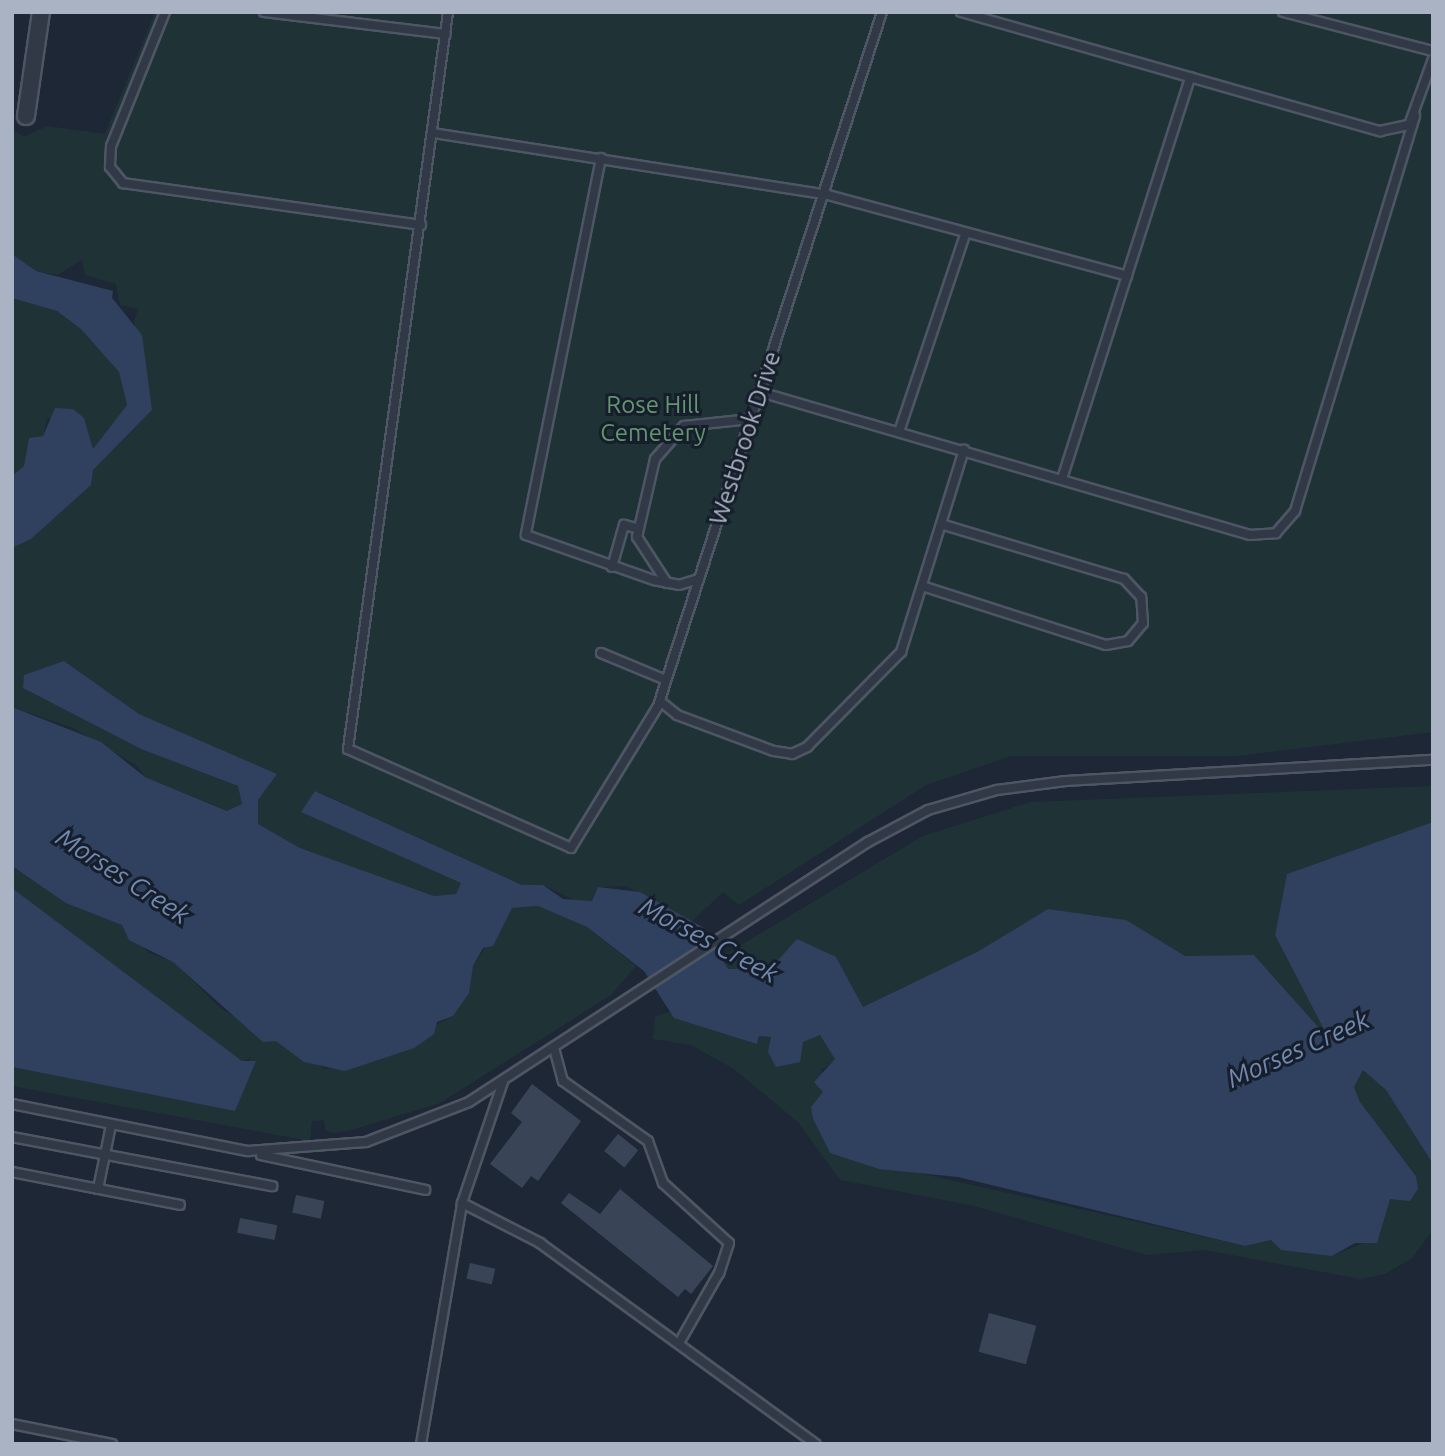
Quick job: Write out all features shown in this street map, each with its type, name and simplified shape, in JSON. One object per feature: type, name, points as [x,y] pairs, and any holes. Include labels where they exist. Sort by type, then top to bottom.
[{"type":"street","points":[[26,116],[41,12]]},
{"type":"lane","points":[[165,12],[111,146],[110,167],[123,183],[421,225],[448,12]]},
{"type":"lane","points":[[264,12],[446,34]]},
{"type":"lane","name":"Westbrook Drive","points":[[421,225],[348,749],[571,848],[660,701],[882,12]]},
{"type":"lane","points":[[961,12],[1380,131],[1401,131],[1415,116]]},
{"type":"lane","points":[[1283,12],[1433,51]]},
{"type":"lane","points":[[760,392],[1250,535],[1284,527],[1295,510],[1433,59]]},
{"type":"lane","points":[[1062,479],[1190,77]]},
{"type":"lane","points":[[433,133],[824,194],[965,235],[1127,276]]},
{"type":"lane","points":[[601,158],[525,516],[526,535],[612,567],[667,583],[699,579]]},
{"type":"lane","points":[[900,432],[965,235]]},
{"type":"lane","points":[[667,583],[650,563],[636,528],[666,442],[684,426],[710,419],[751,419]]},
{"type":"lane","points":[[660,701],[677,715],[774,751],[800,751],[888,671],[907,640],[964,450]]},
{"type":"lane","points":[[922,586],[1106,645],[1128,641],[1143,623],[1141,597],[1124,579],[941,524]]},
{"type":"lane","points":[[612,567],[624,525],[636,528]]},
{"type":"lane","points":[[601,653],[666,680]]},
{"type":"lane","points":[[210,1145],[286,1152],[366,1142],[436,1118],[503,1082],[888,830],[961,799],[1065,781],[1433,761]]},
{"type":"lane","points":[[554,1048],[563,1081],[648,1141],[663,1183],[729,1242],[719,1273],[679,1343]]},
{"type":"lane","points":[[421,1444],[462,1203],[503,1082]]},
{"type":"lane","points":[[12,1104],[425,1190]]},
{"type":"lane","points":[[98,1189],[111,1125]]},
{"type":"lane","points":[[12,1137],[106,1152],[272,1186]]},
{"type":"lane","points":[[12,1172],[180,1205]]},
{"type":"lane","points":[[462,1203],[540,1243],[816,1444]]},
{"type":"lane","points":[[12,1424],[112,1444]]},
{"type":"green space","name":"Rose Hill Cemetery","points":[[155,12],[1433,12],[1433,732],[1237,756],[1011,756],[926,785],[739,905],[723,892],[691,922],[626,886],[598,887],[592,901],[579,902],[543,885],[522,885],[316,791],[302,812],[461,883],[456,894],[434,896],[300,848],[258,824],[258,800],[277,774],[139,714],[64,661],[25,675],[23,688],[141,749],[238,786],[242,804],[228,811],[145,777],[136,765],[73,728],[12,707],[12,548],[31,539],[91,485],[93,470],[152,410],[134,322],[138,309],[120,305],[116,284],[85,275],[82,260],[57,275],[36,271],[12,254],[12,129],[24,137],[47,126],[105,134]]},
{"type":"green space","points":[[12,298],[57,311],[81,329],[119,372],[127,405],[93,449],[84,418],[47,418],[43,436],[29,438],[24,466],[12,476]]},
{"type":"green space","points":[[1433,786],[1433,822],[1287,874],[1275,935],[1332,1042],[1254,955],[1185,956],[1125,920],[1048,909],[977,952],[863,1007],[836,957],[728,969],[721,957],[923,836],[1031,802]]},
{"type":"green space","points":[[12,866],[66,902],[122,925],[149,953],[174,962],[220,1008],[325,1069],[363,1064],[453,1016],[473,966],[512,908],[538,906],[587,927],[636,966],[611,995],[440,1103],[334,1133],[326,1131],[324,1120],[312,1121],[310,1141],[12,1086],[12,1067],[235,1111],[251,1057],[242,1062],[12,888]]},
{"type":"green space","points":[[674,1010],[757,1043],[759,1036],[803,1042],[819,1035],[831,1045],[835,1060],[821,1070],[824,1092],[813,1119],[830,1153],[1245,1246],[1271,1240],[1332,1256],[1368,1241],[1390,1199],[1418,1189],[1416,1175],[1360,1102],[1354,1087],[1363,1070],[1386,1090],[1433,1164],[1433,1230],[1412,1258],[1385,1274],[1361,1279],[1204,1250],[1147,1255],[970,1205],[840,1180],[799,1123],[734,1069],[691,1045],[653,1039],[655,1017]]},
{"type":"water","points":[[12,254],[36,271],[113,291],[112,298],[142,335],[152,410],[93,470],[91,485],[31,539],[12,548],[12,476],[24,466],[29,438],[43,436],[55,408],[73,409],[84,418],[93,449],[127,405],[119,372],[81,329],[57,311],[12,298]]},
{"type":"water","name":"Morses Creek","points":[[64,661],[139,714],[277,774],[258,800],[258,824],[300,848],[434,896],[456,894],[461,883],[301,812],[315,791],[522,885],[543,885],[563,899],[592,901],[598,887],[640,892],[704,928],[728,969],[772,967],[797,939],[836,957],[863,1007],[977,952],[1048,909],[1126,920],[1185,956],[1254,955],[1329,1039],[1275,935],[1287,874],[1433,822],[1433,1164],[1386,1090],[1363,1070],[1354,1087],[1360,1102],[1416,1176],[1418,1189],[1410,1201],[1390,1199],[1377,1243],[1355,1243],[1332,1256],[1281,1250],[1271,1240],[1245,1246],[958,1177],[879,1169],[830,1153],[813,1119],[811,1107],[823,1092],[814,1082],[835,1059],[820,1035],[803,1042],[800,1062],[776,1067],[768,1052],[771,1037],[759,1036],[757,1044],[674,1018],[644,971],[587,927],[538,906],[512,908],[493,946],[483,948],[473,966],[469,993],[453,1016],[437,1022],[434,1034],[414,1048],[345,1071],[304,1062],[276,1041],[263,1042],[173,962],[129,940],[122,925],[66,903],[12,866],[12,707],[101,742],[145,777],[227,811],[242,804],[238,786],[141,749],[23,688],[24,675]]},
{"type":"water","points":[[12,888],[242,1061],[256,1061],[235,1111],[12,1067]]},
{"type":"building","points":[[532,1084],[581,1121],[538,1181],[531,1176],[522,1188],[490,1164],[522,1122],[511,1113]]},
{"type":"building","points":[[618,1134],[638,1150],[624,1167],[604,1151]]},
{"type":"building","points":[[620,1189],[713,1266],[691,1294],[685,1289],[678,1297],[561,1203],[569,1193],[600,1214]]},
{"type":"building","points":[[296,1195],[324,1201],[321,1219],[292,1213]]},
{"type":"building","points":[[240,1218],[277,1225],[274,1240],[237,1233]]},
{"type":"building","points":[[470,1263],[495,1269],[492,1284],[466,1279]]},
{"type":"building","points":[[989,1313],[1036,1326],[1026,1364],[979,1352]]}]
